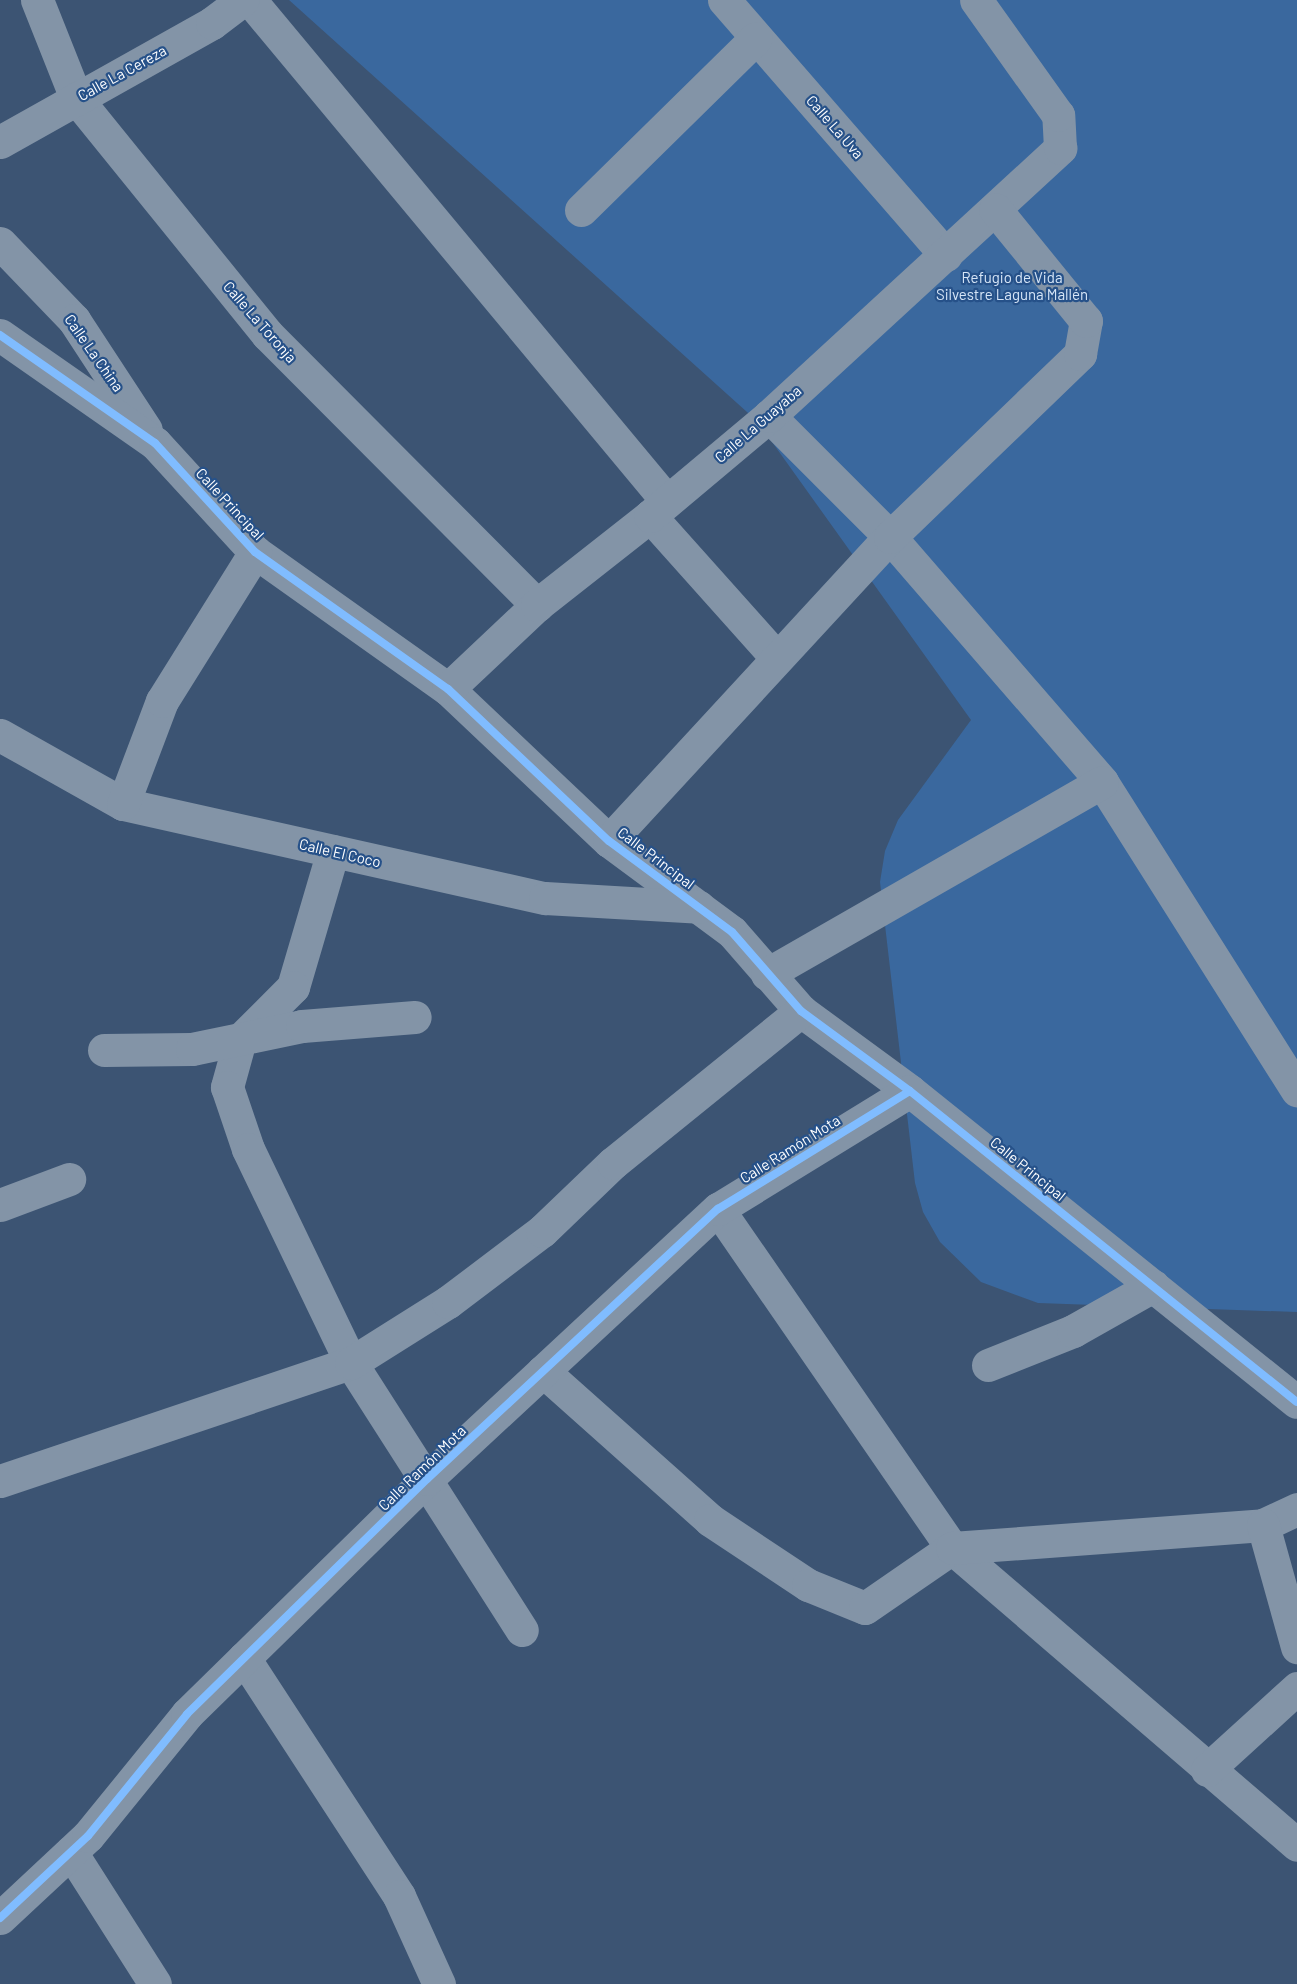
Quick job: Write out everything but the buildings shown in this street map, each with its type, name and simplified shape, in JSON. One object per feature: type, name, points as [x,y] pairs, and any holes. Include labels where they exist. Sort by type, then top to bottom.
[{"type":"street","name":"Calle La Toronja","points":[[37,0],[76,98],[267,334],[537,605]]},
{"type":"street","name":"Calle La Cereza","points":[[0,142],[212,23],[242,0]]},
{"type":"street","points":[[250,0],[776,657]]},
{"type":"street","name":"Calle La Uva","points":[[724,0],[946,255]]},
{"type":"street","name":"Calle La Guayaba","points":[[448,689],[537,605],[658,509],[769,416],[1060,148],[1058,115],[976,0]]},
{"type":"street","points":[[581,210],[756,38]]},
{"type":"street","points":[[609,841],[776,657],[890,537],[1080,354],[1085,340],[1086,321],[995,209]]},
{"type":"street","name":"Calle La China","points":[[0,243],[74,320],[155,443]]},
{"type":"street","name":"Calle Principal","points":[[0,335],[155,443],[255,552],[448,689],[609,841],[732,932],[801,1011],[910,1091],[1297,1402]]},
{"type":"street","points":[[769,416],[890,537],[1102,782],[1297,1090]]},
{"type":"street","points":[[123,804],[162,701],[255,552]]},
{"type":"street","name":"Calle El Coco","points":[[0,735],[123,804],[544,898],[699,907]]},
{"type":"street","points":[[767,974],[1102,782]]},
{"type":"street","points":[[333,851],[293,987],[240,1040],[227,1087],[248,1149],[351,1363],[522,1630]]},
{"type":"street","points":[[0,1481],[351,1363],[448,1302],[542,1231],[613,1163],[801,1011]]},
{"type":"street","points":[[104,1050],[192,1049],[302,1026],[415,1017]]},
{"type":"street","name":"Calle Ramón Mota","points":[[0,1918],[88,1836],[187,1714],[427,1479],[718,1209],[910,1091]]},
{"type":"street","points":[[0,1205],[69,1179]]},
{"type":"street","points":[[718,1209],[952,1548],[1207,1770],[1297,1845]]},
{"type":"street","points":[[988,1365],[1073,1331],[1152,1286]]},
{"type":"street","points":[[543,1371],[710,1520],[808,1586],[865,1608],[952,1548],[1263,1525],[1297,1509]]},
{"type":"street","points":[[1263,1525],[1297,1647]]},
{"type":"street","points":[[244,1658],[399,1896],[438,1984]]},
{"type":"street","points":[[1207,1770],[1297,1688]]},
{"type":"street","points":[[71,1852],[155,1984]]},
{"type":"green space","name":"Refugio de Vida Silvestre Laguna Mallén","points":[[289,0],[1297,0],[1297,1312],[1038,1303],[981,1282],[940,1242],[923,1212],[915,1183],[880,882],[885,851],[898,820],[971,720],[757,421]]},
{"type":"cycle path","points":[[0,335],[155,443],[255,552],[448,689],[609,841],[732,932],[801,1011],[910,1091],[1297,1402]]},
{"type":"cycle path","points":[[0,1918],[88,1836],[187,1714],[427,1479],[718,1209],[910,1091]]}]
